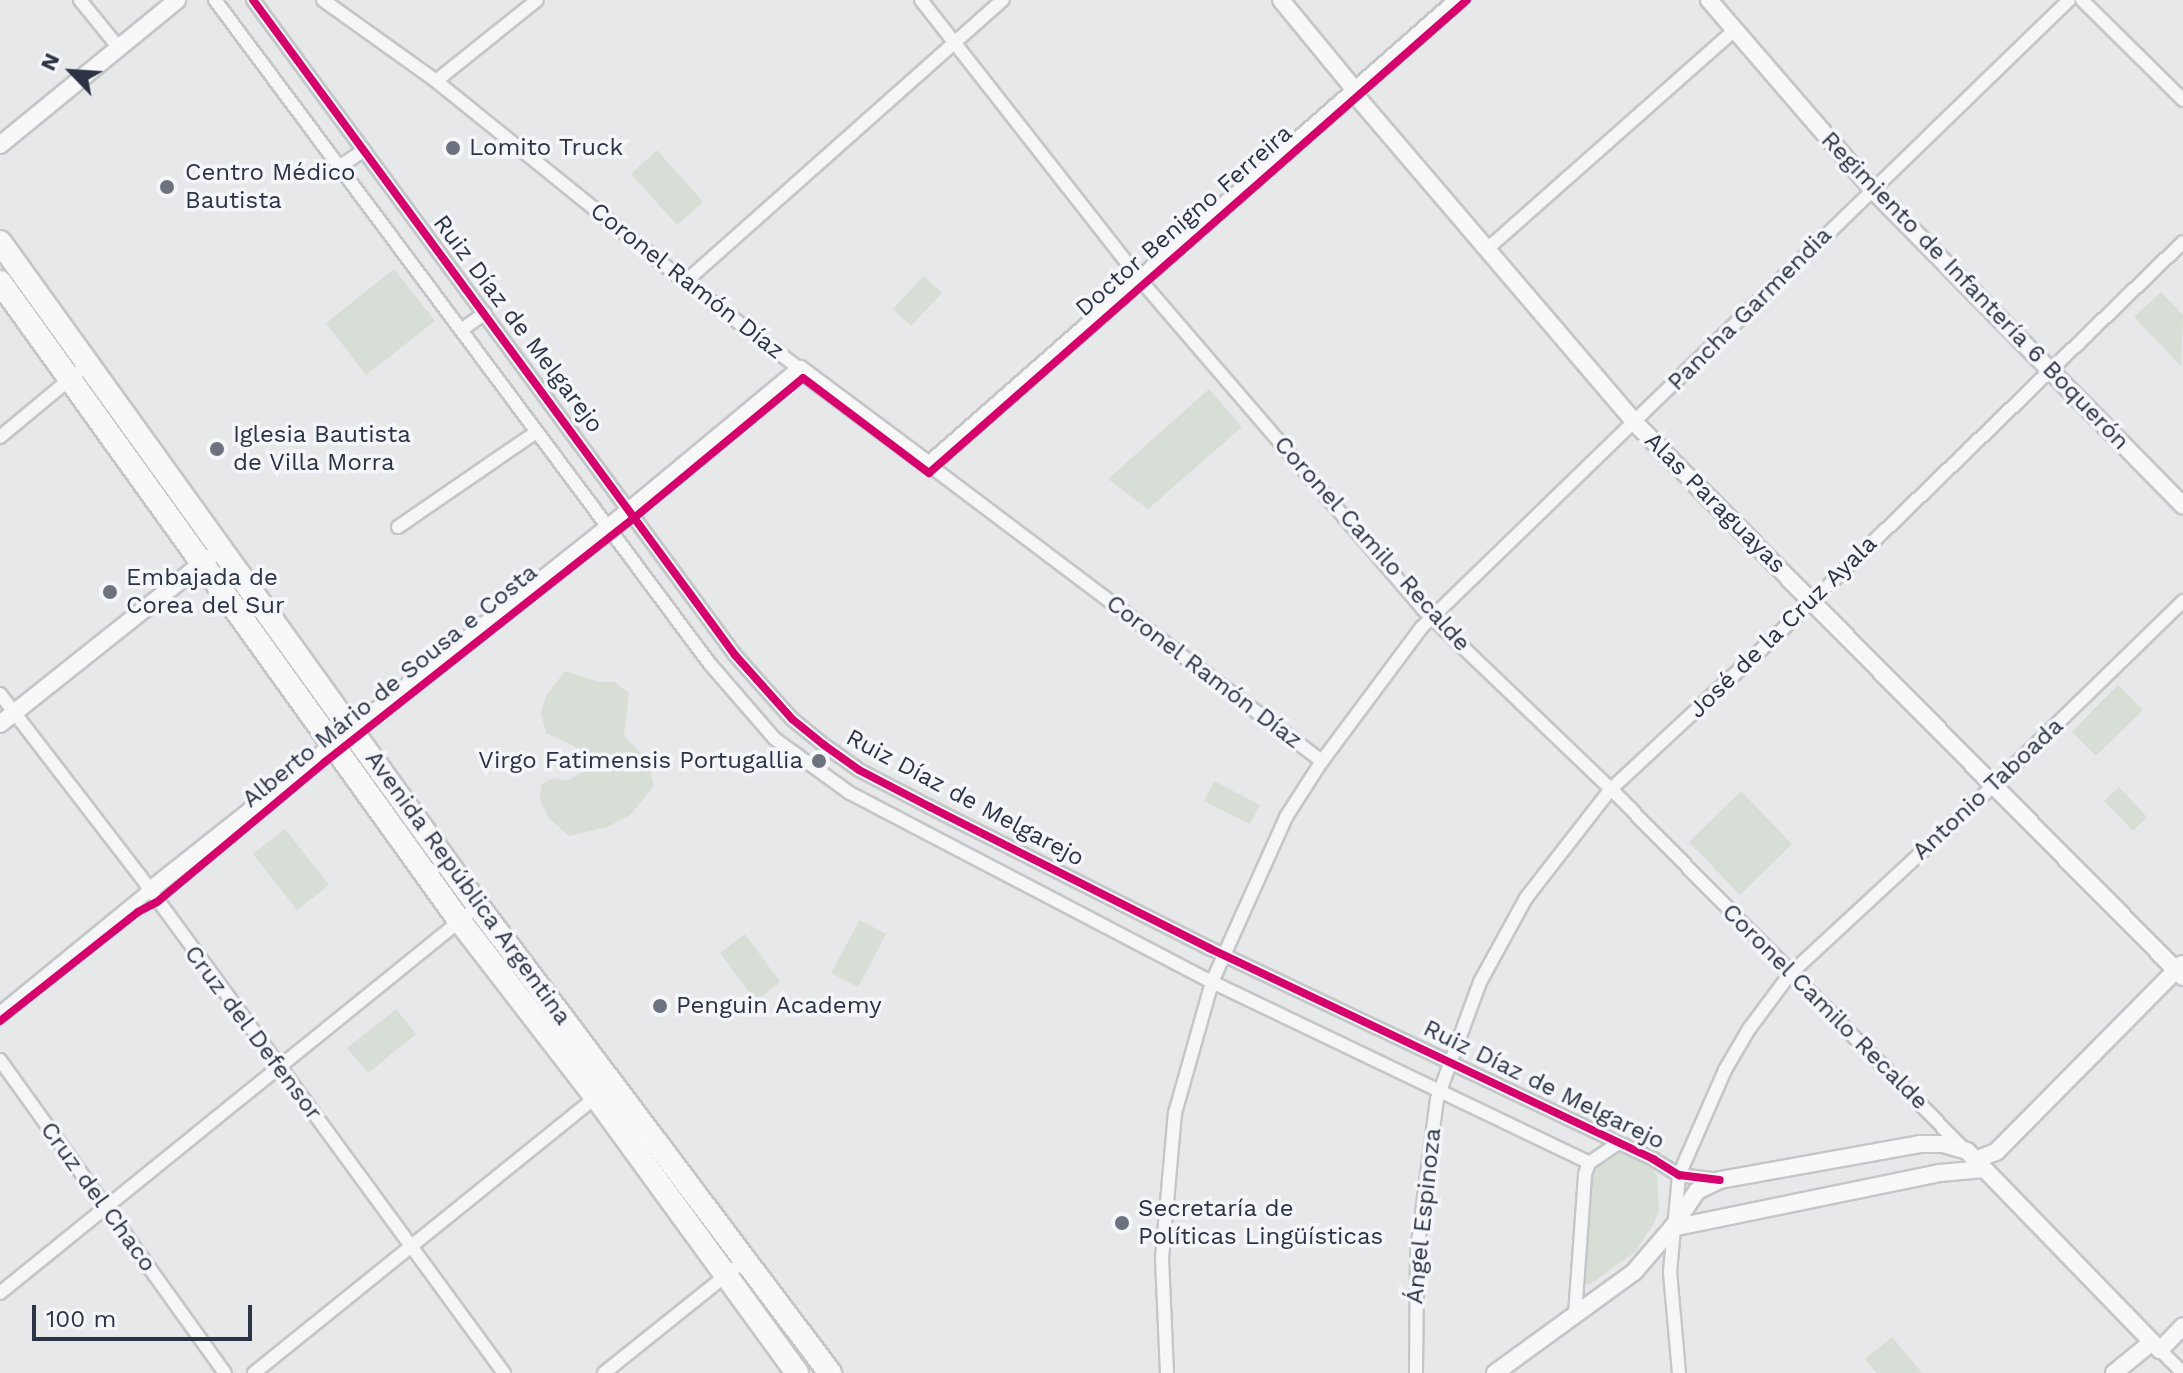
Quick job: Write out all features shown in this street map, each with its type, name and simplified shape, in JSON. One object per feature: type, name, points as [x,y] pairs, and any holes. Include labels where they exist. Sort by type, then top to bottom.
[{"type":"highway","name":"Avenida República Argentina","points":[[0,242],[88,364],[332,745],[459,920],[745,1260],[830,1373]]},
{"type":"highway","name":"Avenida República Argentina","points":[[0,282],[69,379],[211,553],[240,587],[256,595],[478,906],[726,1275],[797,1373]]},
{"type":"street","points":[[80,0],[119,48]]},
{"type":"street","points":[[0,145],[177,0]]},
{"type":"street","name":"Ruiz Díaz de Melgarejo","points":[[215,0],[608,528],[747,708],[775,739],[850,793],[1212,982],[1589,1163]]},
{"type":"street","name":"Ruiz Díaz de Melgarejo","points":[[253,0],[735,655],[792,719],[824,745],[859,770],[930,807],[1679,1175],[1720,1180]]},
{"type":"street","name":"Coronel Ramón Díaz","points":[[323,0],[436,81],[685,282],[1322,761]]},
{"type":"street","points":[[436,81],[537,0]]},
{"type":"street","name":"Coronel Camilo Recalde","points":[[921,0],[1139,278],[1431,618],[1611,789],[2183,1373]]},
{"type":"street","points":[[685,282],[1003,0]]},
{"type":"street","name":"Alas Paraguayas","points":[[1281,0],[1355,90],[1357,97],[1635,423],[2181,970]]},
{"type":"street","name":"Doctor Benigno Ferreira","points":[[929,465],[1458,0]]},
{"type":"street","name":"Regimiento de Infantería 6 Boquerón","points":[[1709,0],[1871,188],[2183,505]]},
{"type":"street","name":"Pancha Garmendia","points":[[1167,1373],[1162,1258],[1175,1113],[1212,982],[1286,817],[1322,761],[1431,618],[1635,423],[1871,188],[2069,0]]},
{"type":"street","points":[[2082,0],[2183,100]]},
{"type":"street","points":[[1486,250],[1735,30]]},
{"type":"street","points":[[339,167],[364,150]]},
{"type":"street","name":"José de la Cruz Ayala","points":[[1448,1061],[1503,937],[1556,855],[1611,789],[1813,600],[2183,242]]},
{"type":"street","points":[[461,330],[485,313]]},
{"type":"street","points":[[0,437],[88,364]]},
{"type":"street","name":"Alberto Mário de Sousa e Costa","points":[[0,1013],[332,745],[608,528],[800,369]]},
{"type":"street","points":[[398,527],[536,432]]},
{"type":"street","points":[[6,719],[211,553]]},
{"type":"street","name":"Antonio Taboada","points":[[1679,1373],[1670,1272],[1679,1175],[1725,1070],[1767,1002],[1790,974],[1994,785],[2183,601]]},
{"type":"street","points":[[747,708],[767,692]]},
{"type":"street","name":"Cruz del Defensor","points":[[0,694],[6,719],[149,891],[413,1244],[504,1373]]},
{"type":"street","points":[[919,828],[930,807]]},
{"type":"street","points":[[0,1293],[478,906]]},
{"type":"street","points":[[1672,1228],[1940,1173],[1996,1152],[2181,970]]},
{"type":"street","name":"Cruz del Chaco","points":[[0,1060],[225,1373]]},
{"type":"street","name":"Ángel Espinoza","points":[[1416,1373],[1417,1251],[1439,1090],[1448,1061]]},
{"type":"street","points":[[254,1373],[604,1090]]},
{"type":"street","name":"Ruiz Díaz de Melgarejo","points":[[1575,1315],[1585,1174],[1589,1163],[1619,1143]]},
{"type":"street","points":[[1495,1373],[1634,1272],[1672,1228],[1697,1191],[1720,1180],[1920,1144],[1943,1144],[1975,1160]]},
{"type":"street","points":[[604,1373],[745,1260]]},
{"type":"street","points":[[2114,1373],[2183,1326]]},
{"type":"shaded area","points":[[657,150],[703,202],[677,225],[631,174]]},
{"type":"shaded area","points":[[394,269],[435,321],[366,375],[326,323]]},
{"type":"shaded area","points":[[924,276],[942,293],[911,326],[893,309]]},
{"type":"shaded area","points":[[2161,292],[2183,315],[2181,366],[2134,317]]},
{"type":"shaded area","points":[[1209,389],[1242,427],[1148,509],[1108,479]]},
{"type":"shaded area","points":[[565,671],[599,682],[614,682],[629,693],[624,736],[647,759],[654,786],[630,815],[607,827],[569,836],[549,818],[540,800],[541,785],[553,778],[566,781],[592,768],[574,746],[546,733],[541,713],[546,696]]},
{"type":"shaded area","points":[[2118,685],[2143,710],[2096,756],[2072,732]]},
{"type":"shaded area","points":[[1214,781],[1260,805],[1250,824],[1204,801]]},
{"type":"shaded area","points":[[2119,787],[2147,817],[2133,831],[2104,801]]},
{"type":"shaded area","points":[[1741,791],[1792,844],[1740,895],[1689,842]]},
{"type":"shaded area","points":[[285,829],[329,885],[297,910],[253,854]]},
{"type":"shaded area","points":[[860,920],[886,934],[858,987],[831,973]]},
{"type":"shaded area","points":[[745,934],[780,982],[756,1001],[720,953]]},
{"type":"shaded area","points":[[396,1009],[416,1034],[368,1073],[347,1048]]},
{"type":"shaded area","points":[[1621,1152],[1650,1166],[1657,1176],[1659,1209],[1654,1223],[1635,1252],[1589,1285],[1585,1283],[1593,1174],[1605,1158]]},
{"type":"shaded area","points":[[1892,1337],[1922,1373],[1877,1373],[1865,1359]]},
{"type":"cycle path","points":[[253,0],[735,655],[792,719],[824,745],[859,770],[1209,948],[1653,1159],[1679,1175],[1720,1180]]},
{"type":"cycle path","points":[[0,1021],[138,912],[157,902],[325,762],[634,518],[803,378],[929,473],[1467,0]]},
{"type":"place","name":"Lomito Truck","points":[[453,148]]},
{"type":"place","name":"Centro Médico Bautista","points":[[167,187]]},
{"type":"place","name":"Iglesia Bautista de Villa Morra","points":[[217,449]]},
{"type":"place","name":"Embajada de Corea del Sur","points":[[110,592]]},
{"type":"place","name":"Virgo Fatimensis Portugallia","points":[[819,761]]},
{"type":"place","name":"Penguin Academy","points":[[660,1006]]},
{"type":"place","name":"Secretaría de Políticas Lingüísticas","points":[[1122,1223]]}]
